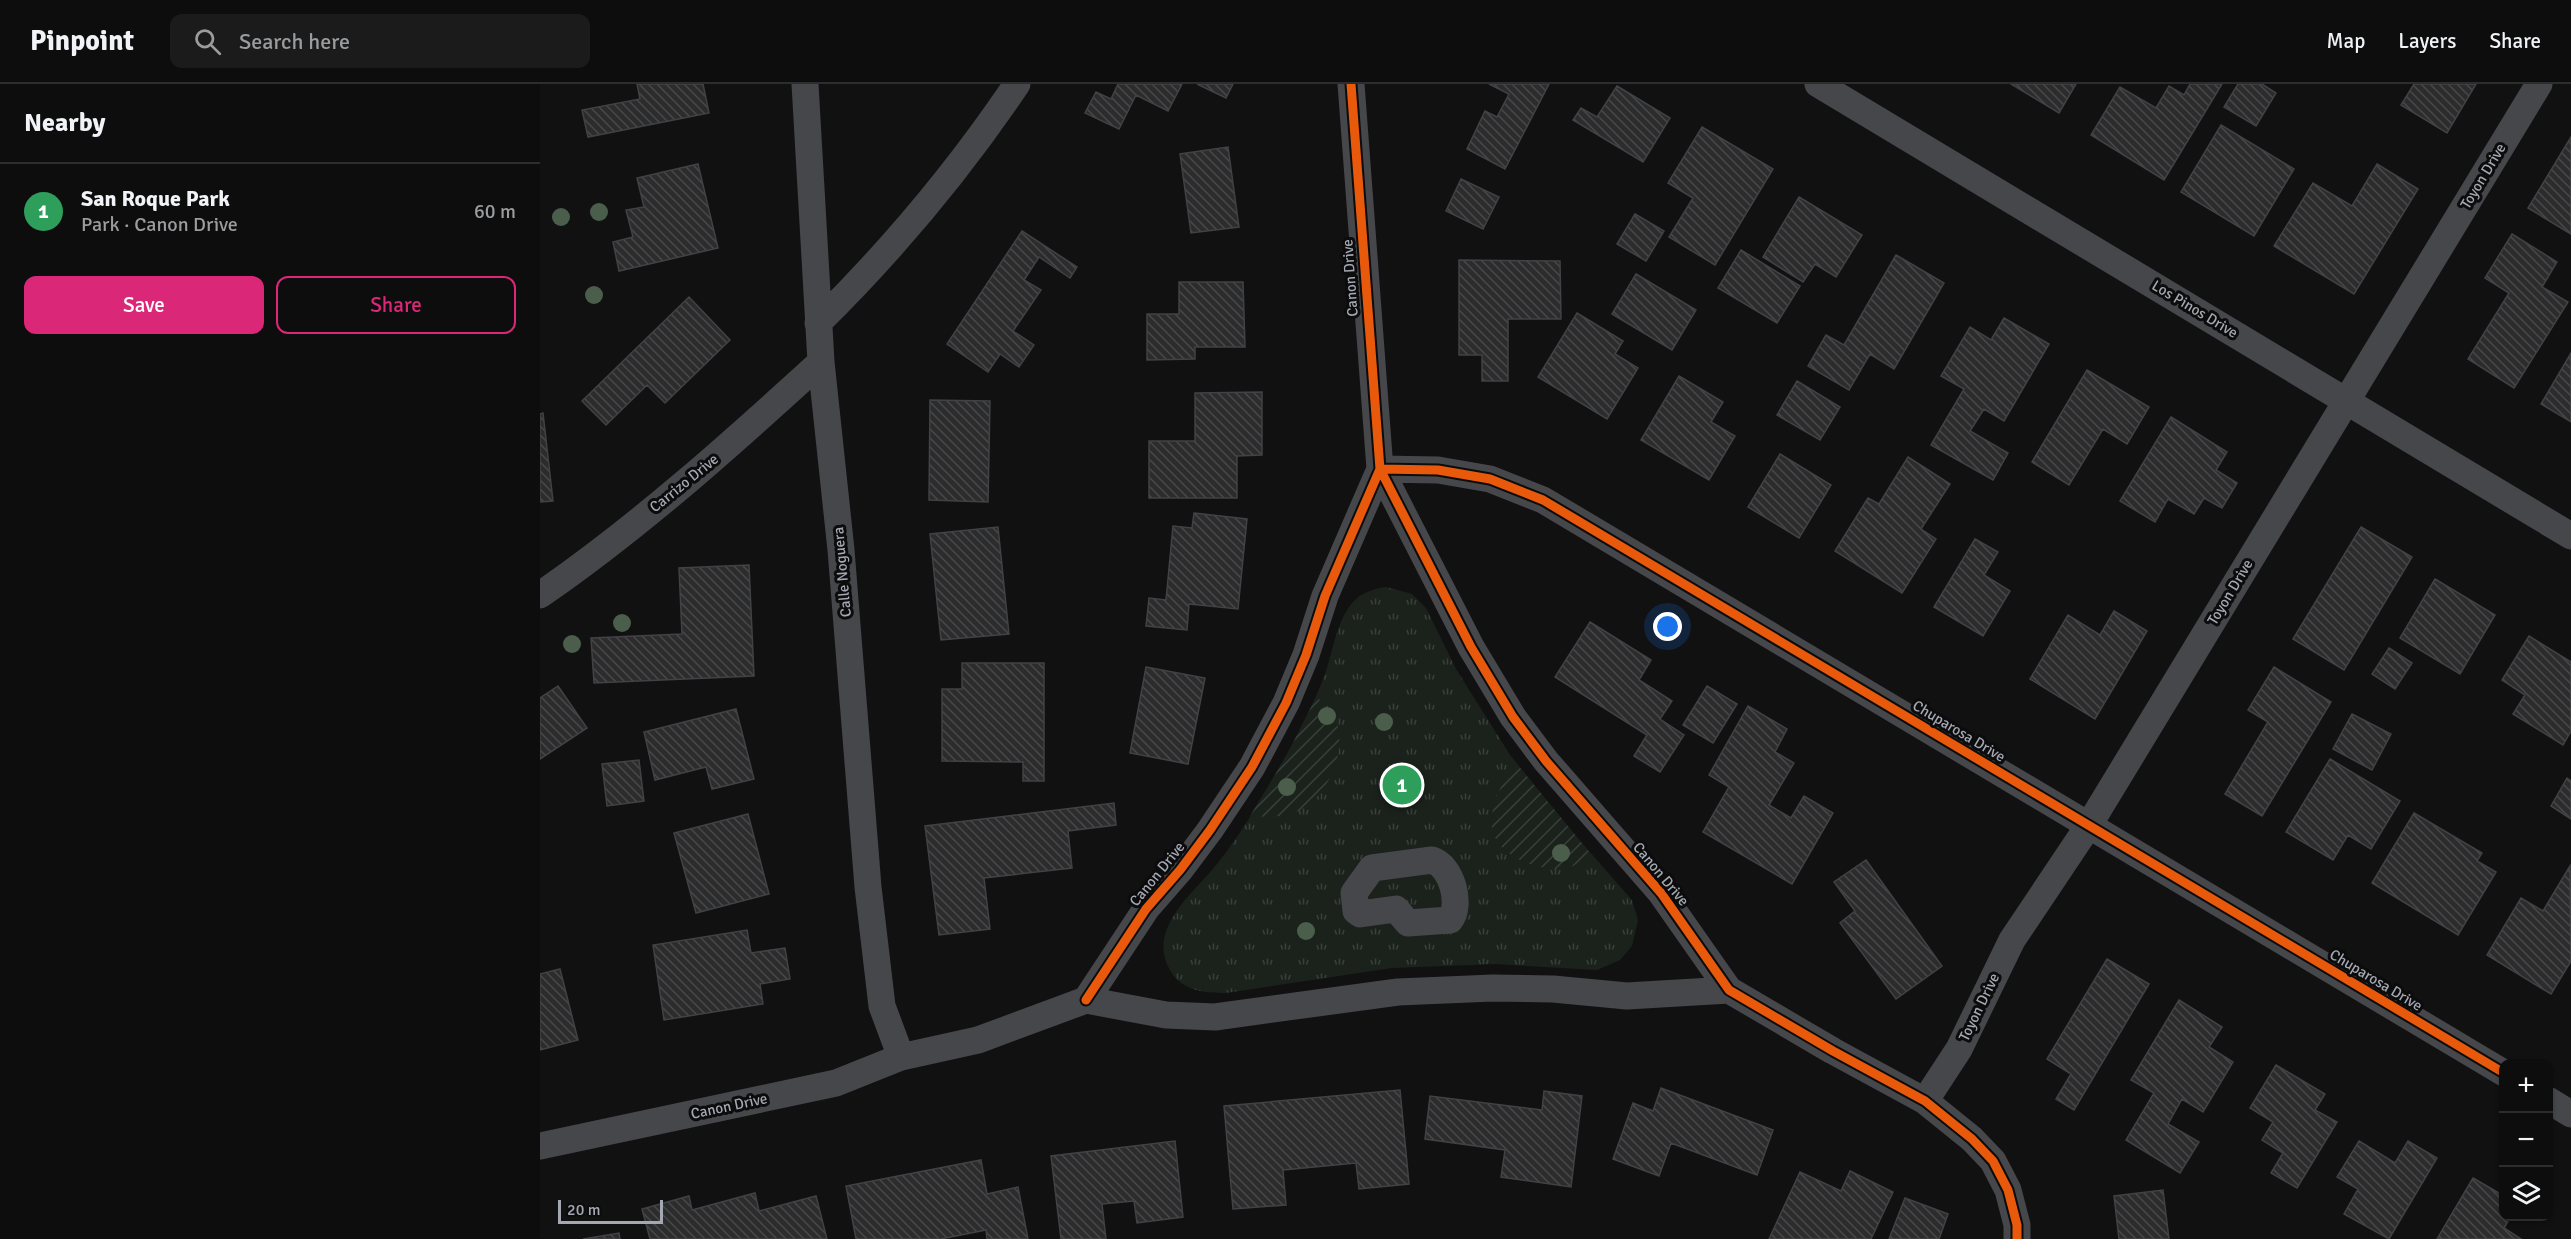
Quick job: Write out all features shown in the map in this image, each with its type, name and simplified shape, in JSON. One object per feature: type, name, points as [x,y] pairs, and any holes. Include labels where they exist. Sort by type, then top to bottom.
[{"type":"street","name":"Calle Noguera","points":[[805,84],[821,362],[841,550],[868,887],[882,1006],[901,1057]]},
{"type":"street","points":[[818,322],[852,289],[932,199],[1017,84]]},
{"type":"street","name":"Canon Drive","points":[[1351,84],[1380,470],[1471,647],[1514,717],[1553,769],[1661,893],[1729,990],[1833,1052],[1925,1101],[1972,1139],[1993,1161],[2008,1190],[2017,1225],[2018,1239]]},
{"type":"street","name":"Los Pinos Drive","points":[[1818,84],[2347,399],[2571,536]]},
{"type":"street","name":"Toyon Drive","points":[[1925,1101],[1959,1049],[2012,940],[2089,825],[2539,84]]},
{"type":"street","name":"Carrizo Drive","points":[[540,595],[703,469],[821,362]]},
{"type":"street","name":"Canon Drive","points":[[540,1146],[836,1083],[901,1057],[978,1040],[1086,1000],[1146,909],[1210,830],[1252,766],[1286,703],[1306,655],[1325,596],[1380,470]]},
{"type":"street","name":"Chuparosa Drive","points":[[1380,470],[1438,470],[1490,479],[1543,500],[2499,1071]]},
{"type":"street","points":[[1086,1000],[1166,1015],[1215,1017],[1398,992],[1493,988],[1553,989],[1626,996],[1729,990]]},
{"type":"street","points":[[2553,1103],[2571,1114]]},
{"type":"green space","points":[[1386,587],[1412,594],[1426,608],[1456,669],[1510,755],[1573,833],[1632,900],[1638,920],[1632,946],[1620,960],[1597,970],[1495,964],[1392,968],[1226,993],[1187,987],[1170,970],[1164,954],[1164,939],[1169,924],[1188,896],[1230,847],[1277,772],[1315,698],[1324,677],[1339,627],[1348,609],[1361,595]]},
{"type":"green space","points":[[1316,697],[1330,709],[1339,735],[1339,750],[1329,779],[1311,802],[1294,813],[1270,817],[1250,816],[1287,755]]},
{"type":"green space","points":[[1516,763],[1591,854],[1570,867],[1556,869],[1533,865],[1521,860],[1501,846],[1492,827],[1493,809],[1502,785]]},
{"type":"building","points":[[637,84],[703,84],[709,113],[588,137],[582,110],[640,99]]},
{"type":"building","points":[[1118,84],[1182,84],[1168,111],[1136,95],[1119,129],[1085,113],[1096,92],[1111,99]]},
{"type":"building","points":[[1197,84],[1233,84],[1226,98]]},
{"type":"building","points":[[1489,84],[1549,84],[1505,169],[1467,149],[1485,111],[1497,117],[1509,94]]},
{"type":"building","points":[[2011,84],[2076,84],[2059,113]]},
{"type":"building","points":[[2190,84],[2222,84],[2164,180],[2091,135],[2120,87],[2156,108],[2169,86],[2184,95]]},
{"type":"building","points":[[2238,84],[2262,84],[2276,93],[2256,126],[2224,107]]},
{"type":"building","points":[[2414,84],[2476,84],[2447,133],[2401,105]]},
{"type":"building","points":[[1617,86],[1670,118],[1643,162],[1573,120],[1581,108],[1597,117]]},
{"type":"building","points":[[2221,125],[2294,169],[2254,236],[2181,192]]},
{"type":"building","points":[[1702,127],[1773,169],[1715,265],[1669,237],[1693,198],[1668,183]]},
{"type":"building","points":[[2571,137],[2571,234],[2528,208]]},
{"type":"building","points":[[1228,147],[1239,227],[1191,233],[1180,154]]},
{"type":"building","points":[[698,164],[718,248],[619,271],[613,242],[633,237],[626,210],[644,207],[637,178]]},
{"type":"building","points":[[2377,164],[2418,189],[2354,294],[2274,246],[2313,183],[2352,206]]},
{"type":"building","points":[[1461,179],[1499,197],[1483,229],[1446,211]]},
{"type":"building","points":[[1799,197],[1862,235],[1836,277],[1815,264],[1803,282],[1763,257]]},
{"type":"building","points":[[1635,214],[1664,231],[1646,261],[1617,244]]},
{"type":"building","points":[[1022,231],[1077,267],[1070,278],[1039,257],[1024,280],[1041,290],[1013,331],[1034,345],[1019,367],[1000,354],[988,372],[947,344]]},
{"type":"building","points":[[2512,234],[2557,262],[2542,287],[2568,302],[2514,388],[2468,359],[2509,293],[2485,278]]},
{"type":"building","points":[[1741,250],[1800,286],[1777,323],[1718,288]]},
{"type":"building","points":[[1896,255],[1944,283],[1894,369],[1870,354],[1849,390],[1808,366],[1826,335],[1844,345]]},
{"type":"building","points":[[1459,260],[1560,261],[1561,319],[1508,319],[1508,381],[1482,381],[1482,355],[1459,355]]},
{"type":"building","points":[[1636,274],[1696,310],[1672,350],[1612,314]]},
{"type":"building","points":[[1179,282],[1243,282],[1245,347],[1195,347],[1195,359],[1147,360],[1147,314],[1179,314]]},
{"type":"building","points":[[689,297],[730,340],[665,403],[647,385],[606,425],[582,401]]},
{"type":"building","points":[[1577,313],[1623,341],[1615,354],[1638,368],[1607,419],[1538,377]]},
{"type":"building","points":[[2004,318],[2049,344],[2004,421],[1984,409],[1970,431],[2008,453],[1993,480],[1931,445],[1964,389],[1941,376],[1970,327],[1991,340]]},
{"type":"building","points":[[2571,353],[2571,422],[2541,404]]},
{"type":"building","points":[[2087,370],[2149,407],[2127,444],[2103,429],[2069,485],[2032,462]]},
{"type":"building","points":[[1679,376],[1723,402],[1711,422],[1735,436],[1709,480],[1641,440]]},
{"type":"building","points":[[1797,381],[1840,407],[1820,440],[1777,415]]},
{"type":"building","points":[[1262,392],[1262,455],[1237,456],[1237,498],[1149,498],[1149,441],[1195,441],[1195,393]]},
{"type":"building","points":[[930,400],[990,401],[988,502],[929,500]]},
{"type":"building","points":[[543,413],[553,501],[540,502],[540,414]]},
{"type":"building","points":[[2171,417],[2227,452],[2216,470],[2237,483],[2222,508],[2204,498],[2194,514],[2168,499],[2155,522],[2120,501]]},
{"type":"building","points":[[1780,454],[1831,485],[1799,538],[1748,507]]},
{"type":"building","points":[[1908,457],[1950,484],[1921,529],[1936,539],[1902,593],[1835,551],[1868,498],[1879,504]]},
{"type":"building","points":[[1194,513],[1247,519],[1238,609],[1189,604],[1187,630],[1146,626],[1149,598],[1166,600],[1173,526],[1192,528]]},
{"type":"building","points":[[998,527],[1009,634],[941,640],[930,534]]},
{"type":"building","points":[[2361,527],[2412,557],[2344,670],[2293,639]]},
{"type":"building","points":[[1975,539],[1998,552],[1984,575],[2010,591],[1983,636],[1934,607]]},
{"type":"building","points":[[749,565],[754,676],[594,683],[591,638],[682,634],[679,568]]},
{"type":"building","points":[[2435,579],[2495,615],[2460,674],[2400,638]]},
{"type":"building","points":[[2114,611],[2147,631],[2095,719],[2030,679],[2068,615],[2100,635]]},
{"type":"building","points":[[1590,622],[1651,660],[1639,680],[1672,701],[1660,719],[1684,735],[1660,772],[1634,756],[1647,735],[1555,677]]},
{"type":"building","points":[[2529,636],[2571,662],[2571,731],[2563,745],[2513,714],[2525,695],[2502,680]]},
{"type":"building","points":[[2389,648],[2412,663],[2395,689],[2372,674]]},
{"type":"building","points":[[962,663],[1044,663],[1044,781],[1023,781],[1023,762],[942,761],[942,689],[962,689]]},
{"type":"building","points":[[1146,667],[1205,678],[1188,764],[1130,753]]},
{"type":"building","points":[[2274,667],[2331,702],[2262,816],[2225,794],[2268,722],[2248,710]]},
{"type":"building","points":[[558,686],[587,728],[540,759],[540,698]]},
{"type":"building","points":[[1707,686],[1737,704],[1713,743],[1683,725]]},
{"type":"building","points":[[1748,706],[1787,729],[1775,752],[1794,763],[1769,805],[1791,818],[1804,796],[1833,813],[1792,884],[1703,832],[1729,787],[1709,775]]},
{"type":"building","points":[[736,709],[754,779],[712,789],[706,767],[655,780],[644,732]]},
{"type":"building","points":[[2352,714],[2391,734],[2372,770],[2333,749]]},
{"type":"building","points":[[2330,759],[2400,801],[2371,849],[2348,835],[2333,860],[2286,832]]},
{"type":"building","points":[[639,760],[644,801],[607,806],[602,764]]},
{"type":"building","points":[[2567,778],[2571,781],[2571,819],[2551,806]]},
{"type":"building","points":[[1114,803],[1116,825],[1068,831],[1072,868],[984,878],[990,929],[939,935],[925,826]]},
{"type":"building","points":[[2414,813],[2482,853],[2477,861],[2496,872],[2458,935],[2372,883]]},
{"type":"building","points":[[748,814],[769,894],[696,913],[674,833]]},
{"type":"building","points":[[1866,860],[1942,966],[1896,999],[1840,923],[1855,911],[1834,882]]},
{"type":"building","points":[[2570,866],[2571,961],[2551,994],[2487,955],[2521,898],[2543,911]]},
{"type":"building","points":[[747,930],[751,953],[785,948],[790,979],[760,984],[763,1004],[664,1020],[653,945]]},
{"type":"building","points":[[2107,959],[2149,984],[2074,1110],[2056,1099],[2071,1074],[2047,1059]]},
{"type":"building","points":[[560,969],[578,1040],[540,1050],[540,974]]},
{"type":"building","points":[[2179,1000],[2222,1027],[2209,1047],[2233,1062],[2203,1112],[2182,1099],[2168,1124],[2199,1142],[2180,1173],[2126,1140],[2154,1093],[2131,1080]]},
{"type":"building","points":[[2276,1065],[2325,1094],[2315,1110],[2337,1122],[2297,1188],[2271,1173],[2283,1153],[2262,1140],[2273,1122],[2250,1108]]},
{"type":"building","points":[[1661,1088],[1773,1130],[1757,1175],[1671,1143],[1659,1176],[1613,1159],[1633,1103],[1653,1111]]},
{"type":"building","points":[[1400,1090],[1409,1184],[1359,1189],[1356,1163],[1283,1170],[1286,1205],[1233,1209],[1224,1106]]},
{"type":"building","points":[[1544,1091],[1582,1096],[1571,1187],[1501,1177],[1505,1150],[1425,1139],[1430,1096],[1542,1110]]},
{"type":"building","points":[[1175,1141],[1183,1217],[1137,1223],[1134,1201],[1102,1204],[1106,1239],[1061,1239],[1051,1156]]},
{"type":"building","points":[[2359,1141],[2395,1163],[2408,1141],[2437,1158],[2389,1239],[2344,1214],[2358,1189],[2337,1177]]},
{"type":"building","points":[[981,1160],[987,1194],[1018,1187],[1028,1239],[987,1239],[986,1230],[941,1239],[856,1239],[846,1186]]},
{"type":"building","points":[[1850,1171],[1893,1192],[1871,1239],[1769,1239],[1800,1172],[1841,1191]]},
{"type":"building","points":[[2473,1178],[2499,1193],[2499,1221],[2508,1221],[2504,1228],[2521,1239],[2437,1239]]},
{"type":"building","points":[[2163,1190],[2169,1239],[2119,1239],[2114,1196]]},
{"type":"building","points":[[755,1193],[759,1211],[816,1196],[827,1239],[650,1239],[642,1209],[689,1196],[692,1210]]},
{"type":"building","points":[[1905,1198],[1948,1214],[1939,1239],[1889,1239]]},
{"type":"building","points":[[619,1233],[620,1239],[583,1239]]},
{"type":"cycle path","points":[[1351,84],[1380,469],[1471,647],[1513,717],[1546,761],[1661,893],[1729,990],[1833,1051],[1925,1101],[1972,1139],[1993,1161],[2008,1190],[2017,1225],[2017,1239]]},
{"type":"cycle path","points":[[1086,1000],[1146,909],[1180,870],[1210,830],[1252,767],[1286,703],[1306,655],[1325,596],[1380,469],[1438,470],[1490,479],[1543,500],[2499,1070]]},
{"type":"place","name":"San Roque Park","points":[[1402,785]]}]
